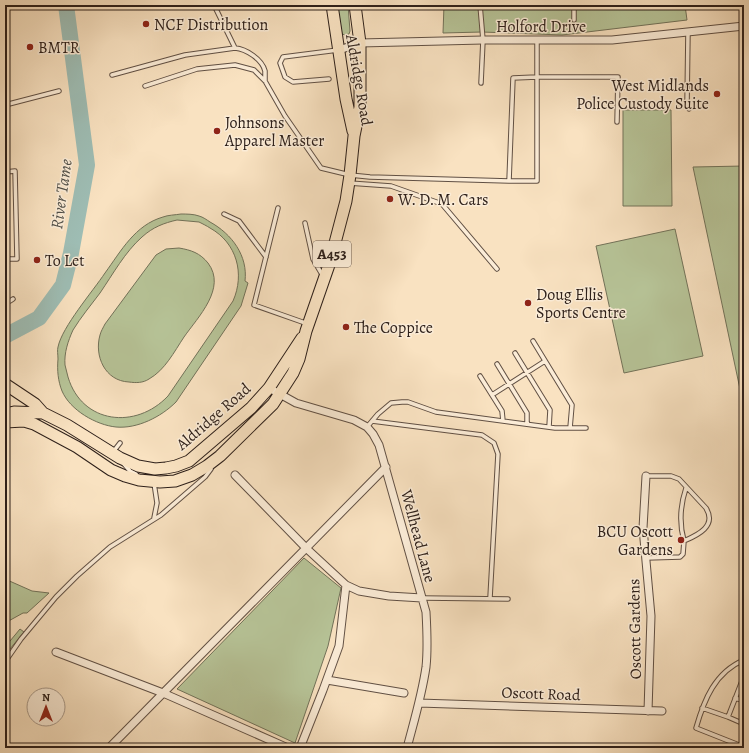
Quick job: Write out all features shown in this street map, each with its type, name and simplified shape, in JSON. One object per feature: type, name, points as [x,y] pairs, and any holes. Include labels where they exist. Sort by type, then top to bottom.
[{"type":"main road","name":"Aldridge Road","points":[[332,5],[354,136]]},
{"type":"main road","name":"Aldridge Road","points":[[5,422],[24,421],[34,424],[77,447],[111,470],[125,476],[154,482],[175,481],[192,475],[220,456],[273,404],[296,365],[340,226],[350,179],[354,136],[360,107],[360,43],[356,5]]},
{"type":"main road","name":"Aldridge Road","points":[[5,384],[35,404],[43,413],[116,456],[138,466],[155,468],[176,466],[190,461],[251,408],[269,388],[308,328]]},
{"type":"main road","points":[[5,414],[14,412],[43,413]]},
{"type":"street","name":"Holford Drive","points":[[339,50],[360,43],[483,40],[612,40],[744,26]]},
{"type":"street","name":"Aldridge Road","points":[[269,388],[280,394]]},
{"type":"street","name":"Wellhead Lane","points":[[280,394],[296,403],[354,420],[367,427],[380,445],[426,612],[427,647],[425,671],[419,703],[407,748]]},
{"type":"street","points":[[109,748],[386,467]]},
{"type":"street","points":[[235,475],[306,548],[346,585],[359,591],[389,596],[422,598]]},
{"type":"street","name":"Oscott Gardens","points":[[646,476],[644,520],[645,558],[651,616],[648,710]]},
{"type":"street","points":[[300,748],[339,646],[346,585]]},
{"type":"street","points":[[56,652],[163,693],[288,748]]},
{"type":"street","points":[[327,680],[404,693]]},
{"type":"street","name":"Oscott Road","points":[[419,703],[662,711]]},
{"type":"lane","points":[[214,5],[234,48]]},
{"type":"lane","points":[[480,5],[483,40],[481,84]]},
{"type":"lane","points":[[574,5],[574,20]]},
{"type":"lane","points":[[688,32],[687,104],[689,109]]},
{"type":"lane","points":[[350,179],[383,178],[537,181],[537,40]]},
{"type":"lane","points":[[112,75],[185,55],[234,48],[248,52],[261,63],[265,70],[266,83]]},
{"type":"lane","points":[[329,79],[293,82],[285,77],[280,63],[282,57],[339,50]]},
{"type":"lane","points":[[145,86],[197,69],[235,65],[254,70],[266,83],[285,116],[320,168],[350,179],[391,186],[442,204],[497,269],[484,254]]},
{"type":"lane","points":[[509,180],[513,78],[618,77],[617,122]]},
{"type":"lane","points":[[5,105],[59,91]]},
{"type":"lane","points":[[5,172],[15,171],[17,259],[5,259]]},
{"type":"lane","points":[[278,208],[254,305],[308,328]]},
{"type":"lane","points":[[224,214],[239,221],[266,257]]},
{"type":"lane","points":[[305,223],[313,259],[324,279]]},
{"type":"lane","points":[[5,301],[10,301],[13,299]]},
{"type":"lane","points":[[533,342],[572,405],[570,428]]},
{"type":"lane","points":[[515,353],[550,410],[549,427]]},
{"type":"lane","points":[[492,394],[546,361]]},
{"type":"lane","points":[[497,364],[527,413],[527,424]]},
{"type":"lane","points":[[480,376],[502,411],[502,421]]},
{"type":"lane","points":[[367,427],[378,414],[391,403],[408,402],[436,412],[549,427],[586,428]]},
{"type":"lane","points":[[372,421],[482,435],[494,443],[498,454],[490,598]]},
{"type":"lane","points":[[120,443],[116,456],[130,471],[154,482],[157,503],[154,518]]},
{"type":"lane","points":[[5,662],[21,639],[56,597],[110,547],[161,515],[205,477],[220,456]]},
{"type":"lane","points":[[646,476],[675,477],[679,479],[710,514],[709,523],[701,533],[684,541]]},
{"type":"lane","points":[[645,558],[680,557],[683,554],[684,541],[680,517],[686,488]]},
{"type":"lane","points":[[422,598],[508,599]]},
{"type":"lane","points":[[744,660],[736,663],[721,674],[704,701],[696,728],[744,747]]},
{"type":"lane","points":[[728,717],[742,681],[744,681]]},
{"type":"lane","points":[[735,698],[744,701]]},
{"type":"lane","points":[[702,708],[744,724]]},
{"type":"green space","points":[[337,5],[348,5],[349,34],[342,34]]},
{"type":"green space","points":[[444,5],[685,5],[687,20],[562,35],[482,32],[443,33]]},
{"type":"green space","points":[[623,110],[671,110],[672,206],[623,206]]},
{"type":"green space","points":[[744,166],[744,408],[693,167]]},
{"type":"green space","points":[[183,214],[197,215],[203,218],[218,227],[232,239],[244,263],[245,281],[248,283],[241,306],[176,402],[163,413],[140,424],[124,427],[108,426],[92,420],[77,410],[62,391],[58,367],[58,348],[61,339],[78,309],[123,248],[137,232],[144,226],[165,216]],"holes":[[[177,220],[199,222],[219,234],[227,242],[236,260],[238,270],[237,291],[233,301],[168,396],[155,407],[141,414],[126,417],[111,417],[97,413],[85,405],[75,393],[68,377],[65,365],[65,356],[71,334],[79,320],[100,293],[130,249],[154,228]]]},
{"type":"green space","points":[[675,229],[703,356],[624,373],[596,246]]},
{"type":"green space","points":[[179,248],[195,252],[208,263],[213,273],[214,282],[208,302],[160,371],[149,379],[137,383],[121,381],[108,372],[100,359],[99,343],[102,330],[156,255],[166,249]]},
{"type":"green space","points":[[304,558],[341,588],[328,646],[295,743],[177,689]]},
{"type":"green space","points":[[5,579],[32,591],[49,593],[27,613],[23,613],[5,623]]},
{"type":"green space","points":[[20,629],[24,632],[5,655],[5,647]]},
{"type":"waterway","name":"River Tame","points":[[5,336],[39,318],[63,285],[71,253],[87,165],[66,5]]},
{"type":"place","name":"NCF Distribution","points":[[146,24]]},
{"type":"place","name":"BMTR","points":[[30,47]]},
{"type":"place","name":"West Midlands Police Custody Suite","points":[[717,94]]},
{"type":"place","name":"Johnsons Apparel Master","points":[[217,131]]},
{"type":"place","name":"W. D. M. Cars","points":[[390,199]]},
{"type":"place","name":"To Let","points":[[37,260]]},
{"type":"place","name":"Doug Ellis Sports Centre","points":[[528,303]]},
{"type":"place","name":"The Coppice","points":[[346,327]]},
{"type":"place","name":"BCU Oscott Gardens","points":[[681,540]]}]
